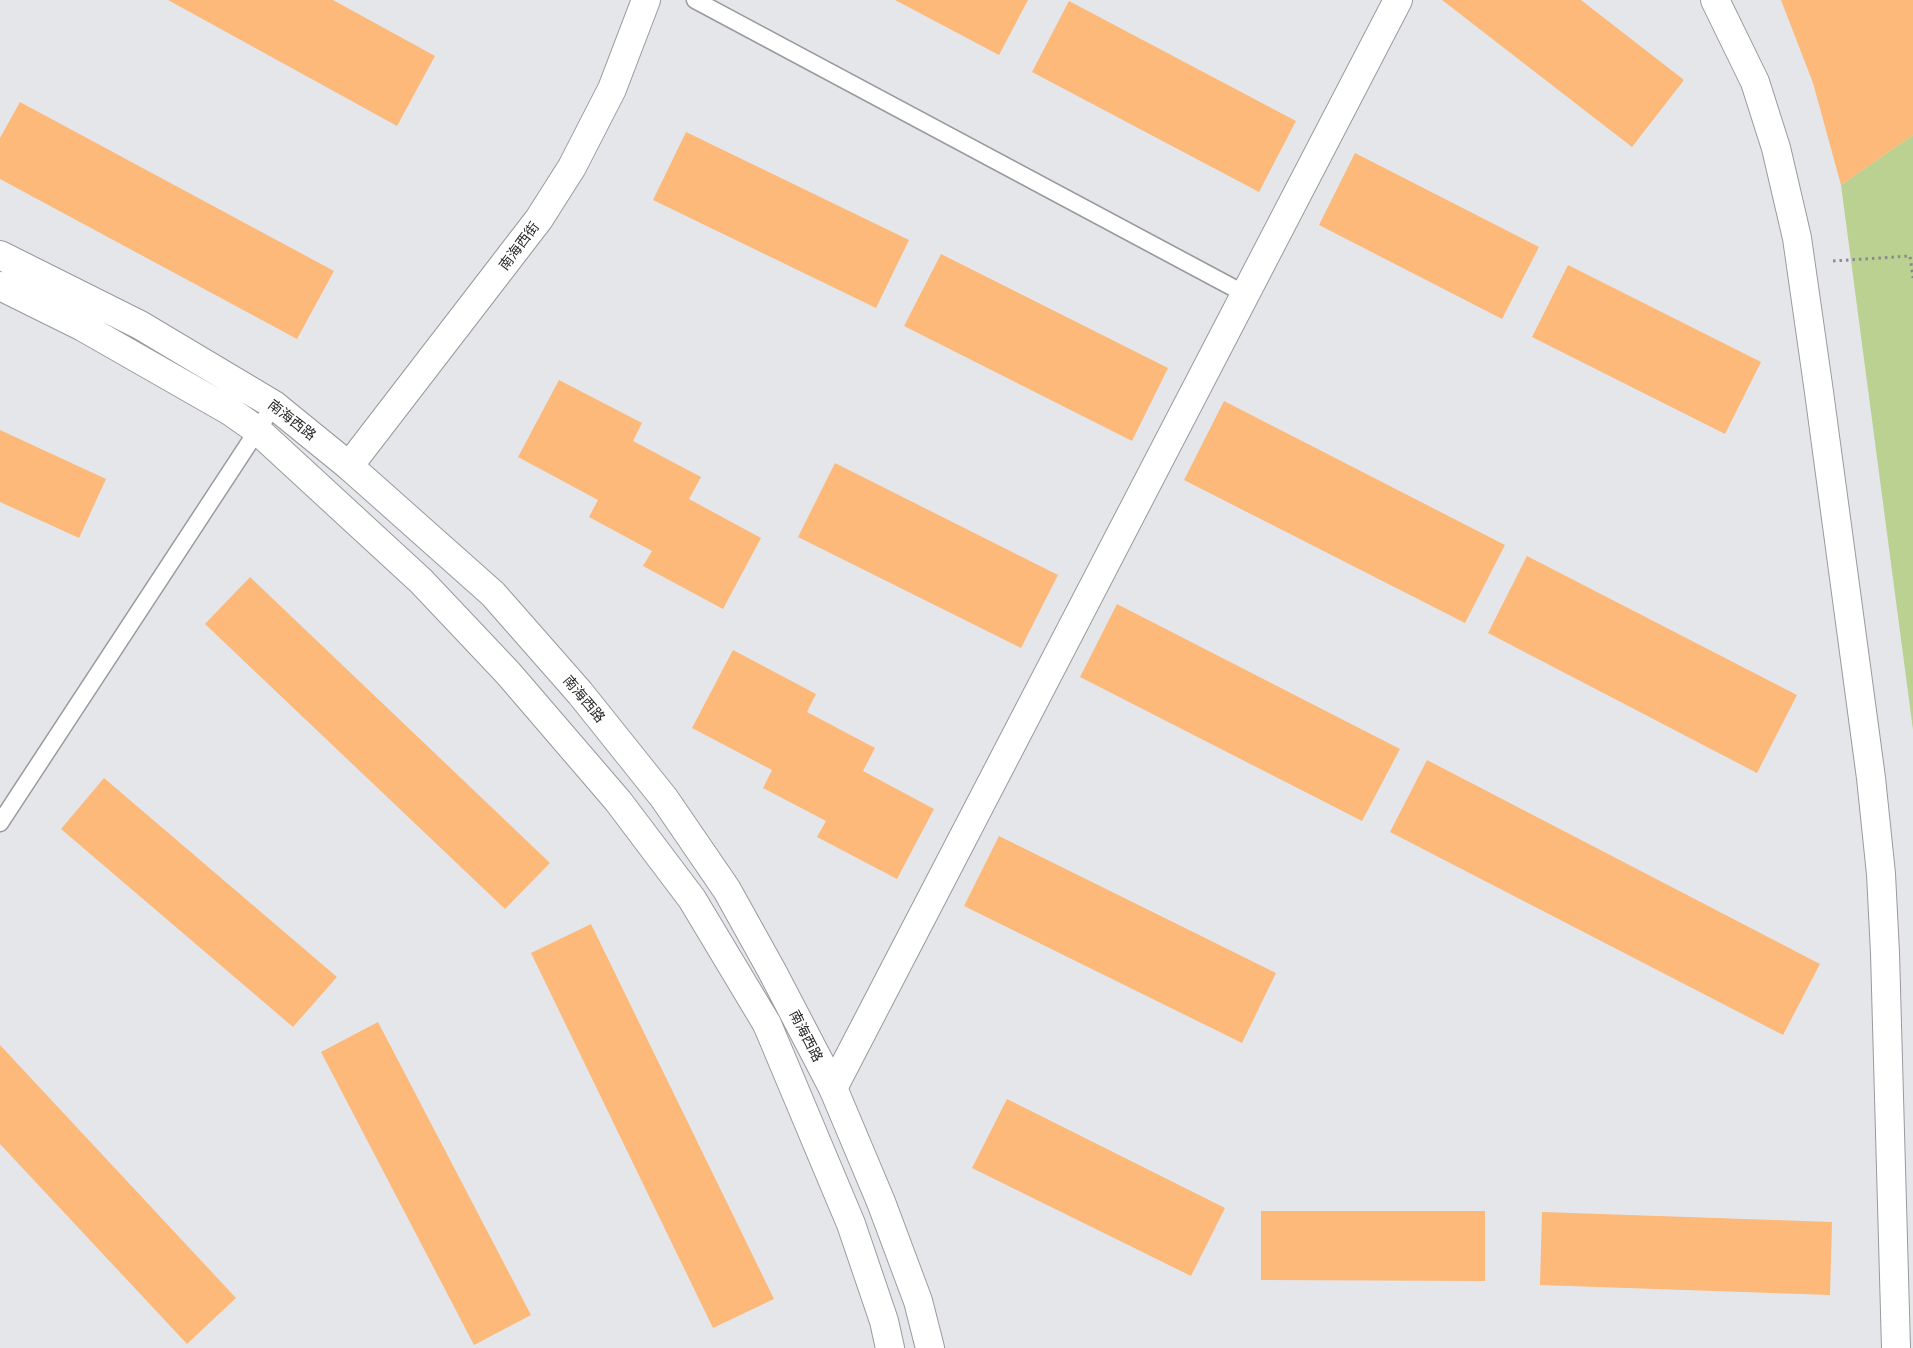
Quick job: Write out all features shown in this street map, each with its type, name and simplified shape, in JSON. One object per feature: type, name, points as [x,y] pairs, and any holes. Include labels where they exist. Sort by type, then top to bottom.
[{"type":"street","name":"南海西街","points":[[349,466],[539,219],[572,167],[612,89],[646,0]]},
{"type":"street","points":[[833,1088],[1398,0]]},
{"type":"street","points":[[1715,0],[1755,82],[1776,148],[1800,263],[1871,778],[1881,874],[1885,953],[1896,1348]]},
{"type":"street","name":"南海西路","points":[[0,255],[140,325],[274,405],[349,466],[493,594],[580,693],[664,798],[727,890],[833,1088],[881,1202],[918,1301],[930,1348]]},
{"type":"street","points":[[0,286],[83,327],[230,410],[257,430],[421,580],[508,673],[618,800],[692,899],[767,1024],[850,1224],[884,1321],[890,1348]]},
{"type":"lane","points":[[696,0],[1246,294]]},
{"type":"lane","points":[[0,823],[274,405]]},
{"type":"path","points":[[1913,252],[1910,256],[1913,278]]},
{"type":"path","points":[[1800,263],[1910,256]]},
{"type":"green space","points":[[1913,135],[1913,730],[1841,185]]},
{"type":"building","points":[[168,0],[333,0],[435,56],[397,126]]},
{"type":"building","points":[[895,0],[1028,0],[999,55]]},
{"type":"building","points":[[1442,0],[1581,0],[1684,80],[1632,147]]},
{"type":"building","points":[[1781,0],[1913,0],[1913,135],[1841,185],[1813,83]]},
{"type":"building","points":[[1069,1],[1296,121],[1259,192],[1032,72]]},
{"type":"building","points":[[20,102],[334,271],[297,339],[0,179],[0,138]]},
{"type":"building","points":[[686,132],[909,240],[876,308],[653,200]]},
{"type":"building","points":[[1355,153],[1539,247],[1502,319],[1319,225]]},
{"type":"building","points":[[941,254],[1168,368],[1132,441],[904,326]]},
{"type":"building","points":[[1568,265],[1761,362],[1725,434],[1532,337]]},
{"type":"building","points":[[559,380],[642,423],[633,441],[701,477],[689,499],[761,538],[723,609],[643,566],[652,551],[589,517],[598,500],[518,457]]},
{"type":"building","points":[[1224,401],[1505,545],[1465,623],[1184,480]]},
{"type":"building","points":[[0,430],[106,479],[79,538],[0,502]]},
{"type":"building","points":[[835,463],[1058,575],[1021,648],[798,537]]},
{"type":"building","points":[[1527,556],[1797,695],[1757,773],[1488,633]]},
{"type":"building","points":[[250,577],[550,863],[505,909],[205,624]]},
{"type":"building","points":[[1117,604],[1400,749],[1362,821],[1080,677]]},
{"type":"building","points":[[733,650],[816,694],[807,712],[875,748],[863,771],[934,809],[897,879],[817,837],[826,821],[763,788],[772,770],[692,728]]},
{"type":"building","points":[[1427,760],[1820,964],[1783,1035],[1390,832]]},
{"type":"building","points":[[104,778],[337,977],[293,1027],[61,829]]},
{"type":"building","points":[[999,836],[1276,973],[1242,1043],[964,906]]},
{"type":"building","points":[[591,924],[774,1299],[713,1328],[531,953]]},
{"type":"building","points":[[378,1022],[531,1315],[474,1345],[321,1052]]},
{"type":"building","points":[[0,1045],[236,1298],[187,1344],[0,1144]]},
{"type":"building","points":[[1007,1099],[1225,1208],[1191,1276],[972,1168]]},
{"type":"building","points":[[1261,1211],[1485,1211],[1485,1281],[1261,1280]]},
{"type":"building","points":[[1542,1212],[1832,1222],[1830,1295],[1540,1285]]}]
